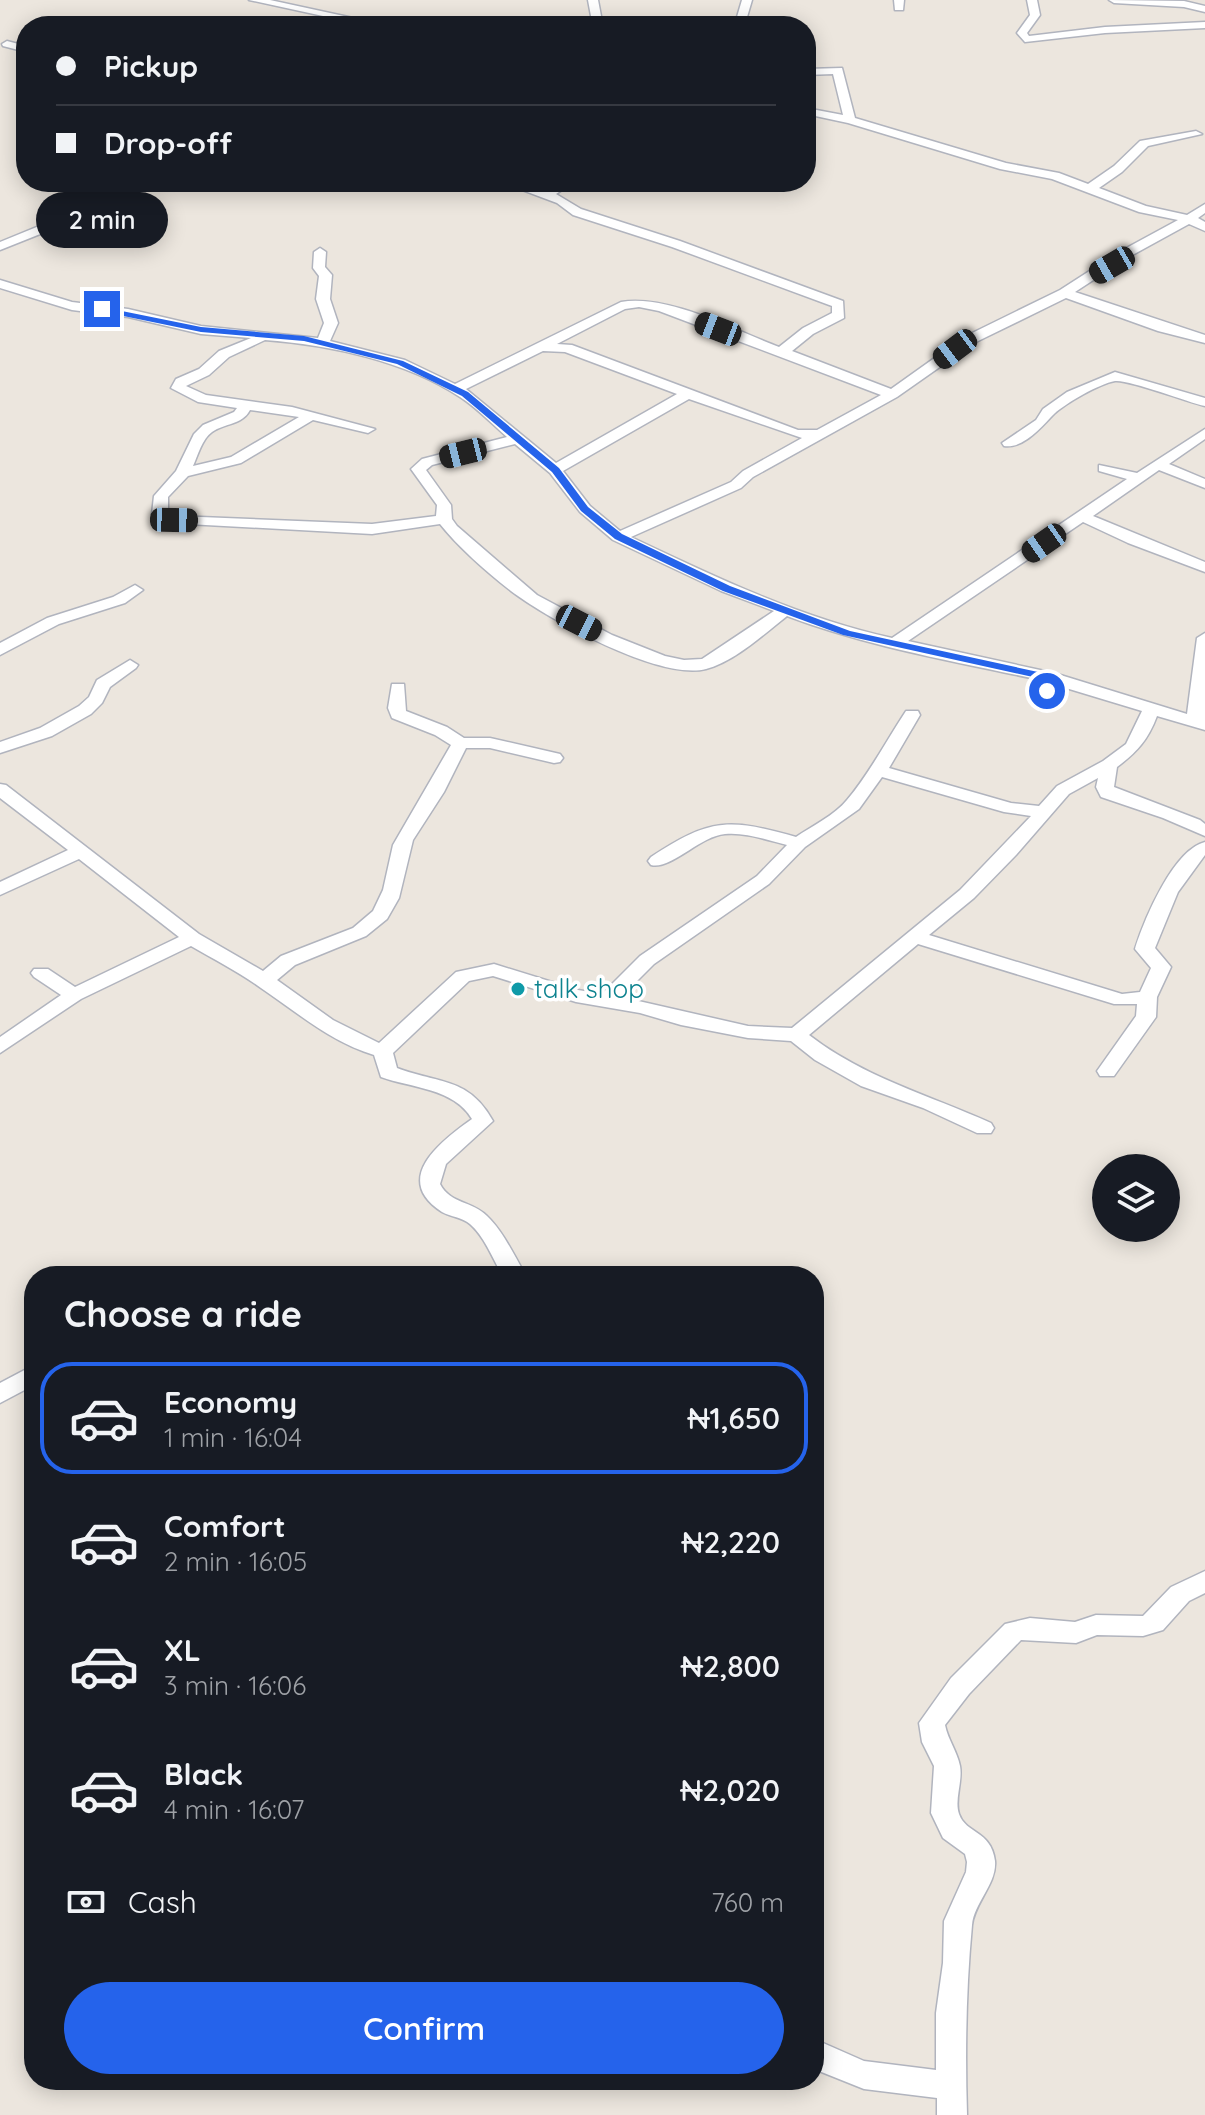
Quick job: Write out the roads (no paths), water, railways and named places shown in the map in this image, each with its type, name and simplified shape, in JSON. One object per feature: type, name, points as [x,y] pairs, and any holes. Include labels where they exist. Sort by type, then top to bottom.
[{"type":"street","points":[[254,0],[324,8],[351,16]]},
{"type":"street","points":[[1032,0],[1035,15],[1023,29],[1025,39],[1114,29],[1205,25]]},
{"type":"street","points":[[1114,0],[1118,5],[1114,29]]},
{"type":"street","points":[[1114,0],[1184,4],[1205,9]]},
{"type":"street","points":[[7,44],[16,46]]},
{"type":"street","points":[[816,71],[838,70],[850,120]]},
{"type":"street","points":[[816,113],[850,120],[1004,166],[1055,176],[1143,209],[1189,219],[1205,227]]},
{"type":"street","points":[[1093,189],[1093,185],[1118,169],[1144,143],[1196,134]]},
{"type":"street","points":[[0,246],[130,192]]},
{"type":"street","points":[[538,192],[561,200],[577,212],[734,264],[838,304],[839,315],[794,341],[784,350],[789,356]]},
{"type":"street","points":[[547,195],[552,192]]},
{"type":"street","points":[[618,537],[736,485],[748,474],[892,394],[969,340],[1065,293],[1205,208]]},
{"type":"street","points":[[320,252],[319,268],[326,275],[323,299],[331,323],[323,342]]},
{"type":"street","points":[[0,284],[42,299],[187,327],[323,342],[400,363],[465,394],[555,470],[585,509],[618,537],[727,588],[847,633],[1048,677],[1200,723],[1205,638]]},
{"type":"street","points":[[1065,293],[1205,339]]},
{"type":"street","points":[[454,390],[535,349],[560,342],[621,306],[645,303],[892,394]]},
{"type":"street","points":[[1182,333],[1205,321]]},
{"type":"street","points":[[187,327],[224,338],[227,345],[224,354]]},
{"type":"street","points":[[263,335],[253,343],[224,354],[204,372],[181,382],[178,388],[203,399],[292,411],[368,429]]},
{"type":"street","points":[[560,342],[686,395],[796,434],[824,433]]},
{"type":"street","points":[[1009,443],[1041,423],[1048,412],[1072,395],[1115,376],[1205,402]]},
{"type":"street","points":[[872,387],[878,394],[876,402]]},
{"type":"street","points":[[555,470],[686,395]]},
{"type":"street","points":[[174,520],[160,514],[158,504],[161,496],[183,473],[193,447],[204,431],[240,415],[245,405]]},
{"type":"street","points":[[183,473],[236,460],[309,417]]},
{"type":"street","points":[[894,645],[906,633],[969,596],[1205,433]]},
{"type":"street","points":[[520,438],[420,464],[420,474],[444,505],[444,519],[516,587],[618,643],[671,664],[702,665],[713,661],[784,611]]},
{"type":"street","points":[[1159,465],[1205,484]]},
{"type":"street","points":[[1104,468],[1140,478]]},
{"type":"street","points":[[1084,517],[1133,540],[1205,567]]},
{"type":"street","points":[[151,522],[174,520],[372,529],[444,519]]},
{"type":"street","points":[[636,545],[640,528]]},
{"type":"street","points":[[0,650],[53,621],[119,600],[135,590]]},
{"type":"street","points":[[0,748],[46,732],[75,717],[96,699],[103,684],[130,665]]},
{"type":"street","points":[[1046,706],[1048,677]]},
{"type":"street","points":[[398,688],[394,703],[398,714],[460,743],[490,743],[554,758]]},
{"type":"street","points":[[796,1035],[916,937],[1000,862],[1041,812],[1070,784],[1109,765],[1132,748],[1142,734],[1152,707]]},
{"type":"street","points":[[607,1000],[647,960],[763,880],[799,843],[853,805],[868,781],[879,771],[912,715]]},
{"type":"street","points":[[265,981],[274,968],[304,952],[343,940],[370,925],[383,912],[392,898],[401,847],[438,788],[460,743]]},
{"type":"street","points":[[1107,1071],[1146,1017],[1147,997],[1161,967],[1145,949],[1146,942],[1160,910],[1204,839],[1178,815],[1131,803],[1107,793],[1105,787],[1109,765]]},
{"type":"street","points":[[879,771],[1010,808],[1041,812]]},
{"type":"street","points":[[0,789],[192,938],[242,965],[326,1025],[359,1044],[383,1051]]},
{"type":"street","points":[[657,861],[685,840],[729,826],[799,843]]},
{"type":"street","points":[[0,889],[79,852]]},
{"type":"street","points":[[916,937],[1121,1000],[1147,997]]},
{"type":"street","points":[[0,1047],[74,995],[192,938]]},
{"type":"street","points":[[242,965],[281,954],[304,952]]},
{"type":"street","points":[[383,1051],[463,976],[483,970],[509,973],[576,996],[607,1000],[729,1029],[796,1035],[822,1055],[868,1081],[930,1103],[984,1128]]},
{"type":"street","points":[[41,973],[74,995]]},
{"type":"street","points":[[383,1051],[388,1072],[408,1081],[467,1095],[475,1105],[483,1121],[436,1159],[429,1177],[431,1186],[451,1208],[478,1220],[508,1266]]},
{"type":"street","points":[[0,1394],[24,1380]]},
{"type":"street","points":[[952,2115],[950,2013],[957,1963],[958,1921],[980,1872],[981,1862],[977,1847],[953,1830],[944,1813],[947,1766],[935,1742],[932,1723],[960,1686],[1014,1631],[1030,1628],[1076,1633],[1096,1625],[1143,1626],[1154,1623],[1180,1594],[1205,1581]]},
{"type":"street","points":[[824,2059],[839,2067],[885,2082],[953,2084]]},
{"type":"place","name":"talk shop","points":[[518,989]]}]
